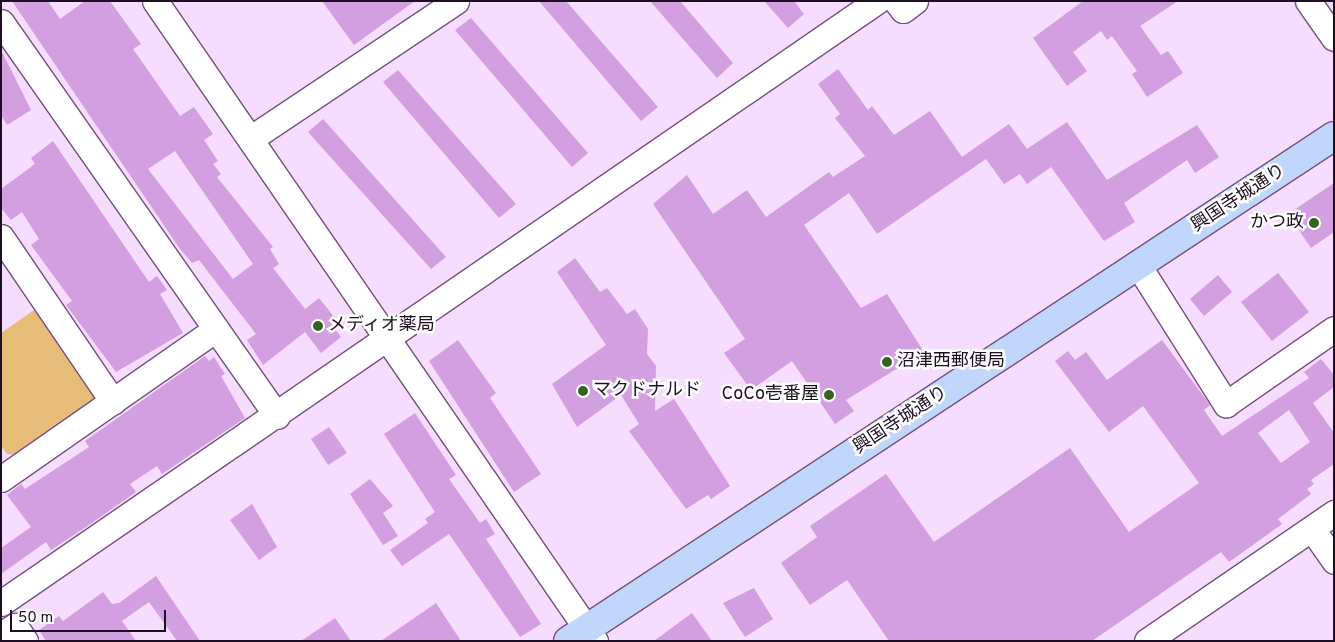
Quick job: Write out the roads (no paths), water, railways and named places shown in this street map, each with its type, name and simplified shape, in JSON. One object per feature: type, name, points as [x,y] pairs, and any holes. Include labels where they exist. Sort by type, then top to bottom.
[{"type":"main road","name":"興国寺城通り","points":[[583,637],[1334,136]]},
{"type":"street","points":[[155,1],[387,339],[583,637]]},
{"type":"street","points":[[250,139],[456,1]]},
{"type":"street","points":[[1,603],[277,416],[876,1]]},
{"type":"street","points":[[896,1],[903,10],[915,1]]},
{"type":"street","points":[[1308,1],[1334,38]]},
{"type":"street","points":[[1,22],[277,416]]},
{"type":"street","points":[[1,237],[113,402]]},
{"type":"street","points":[[1138,265],[1226,404],[1334,329]]},
{"type":"street","points":[[3,473],[113,402],[216,329]]},
{"type":"street","points":[[1147,641],[1334,513]]},
{"type":"street","points":[[1312,529],[1334,561]]},
{"type":"street","points":[[1,635],[15,626],[25,641]]},
{"type":"place","name":"かつ政","points":[[1314,223]]},
{"type":"place","name":"メディオ薬局","points":[[318,326]]},
{"type":"place","name":"沼津西郵便局","points":[[887,362]]},
{"type":"place","name":"マクドナルド","points":[[583,391]]},
{"type":"place","name":"CoCo壱番屋","points":[[829,395]]}]
